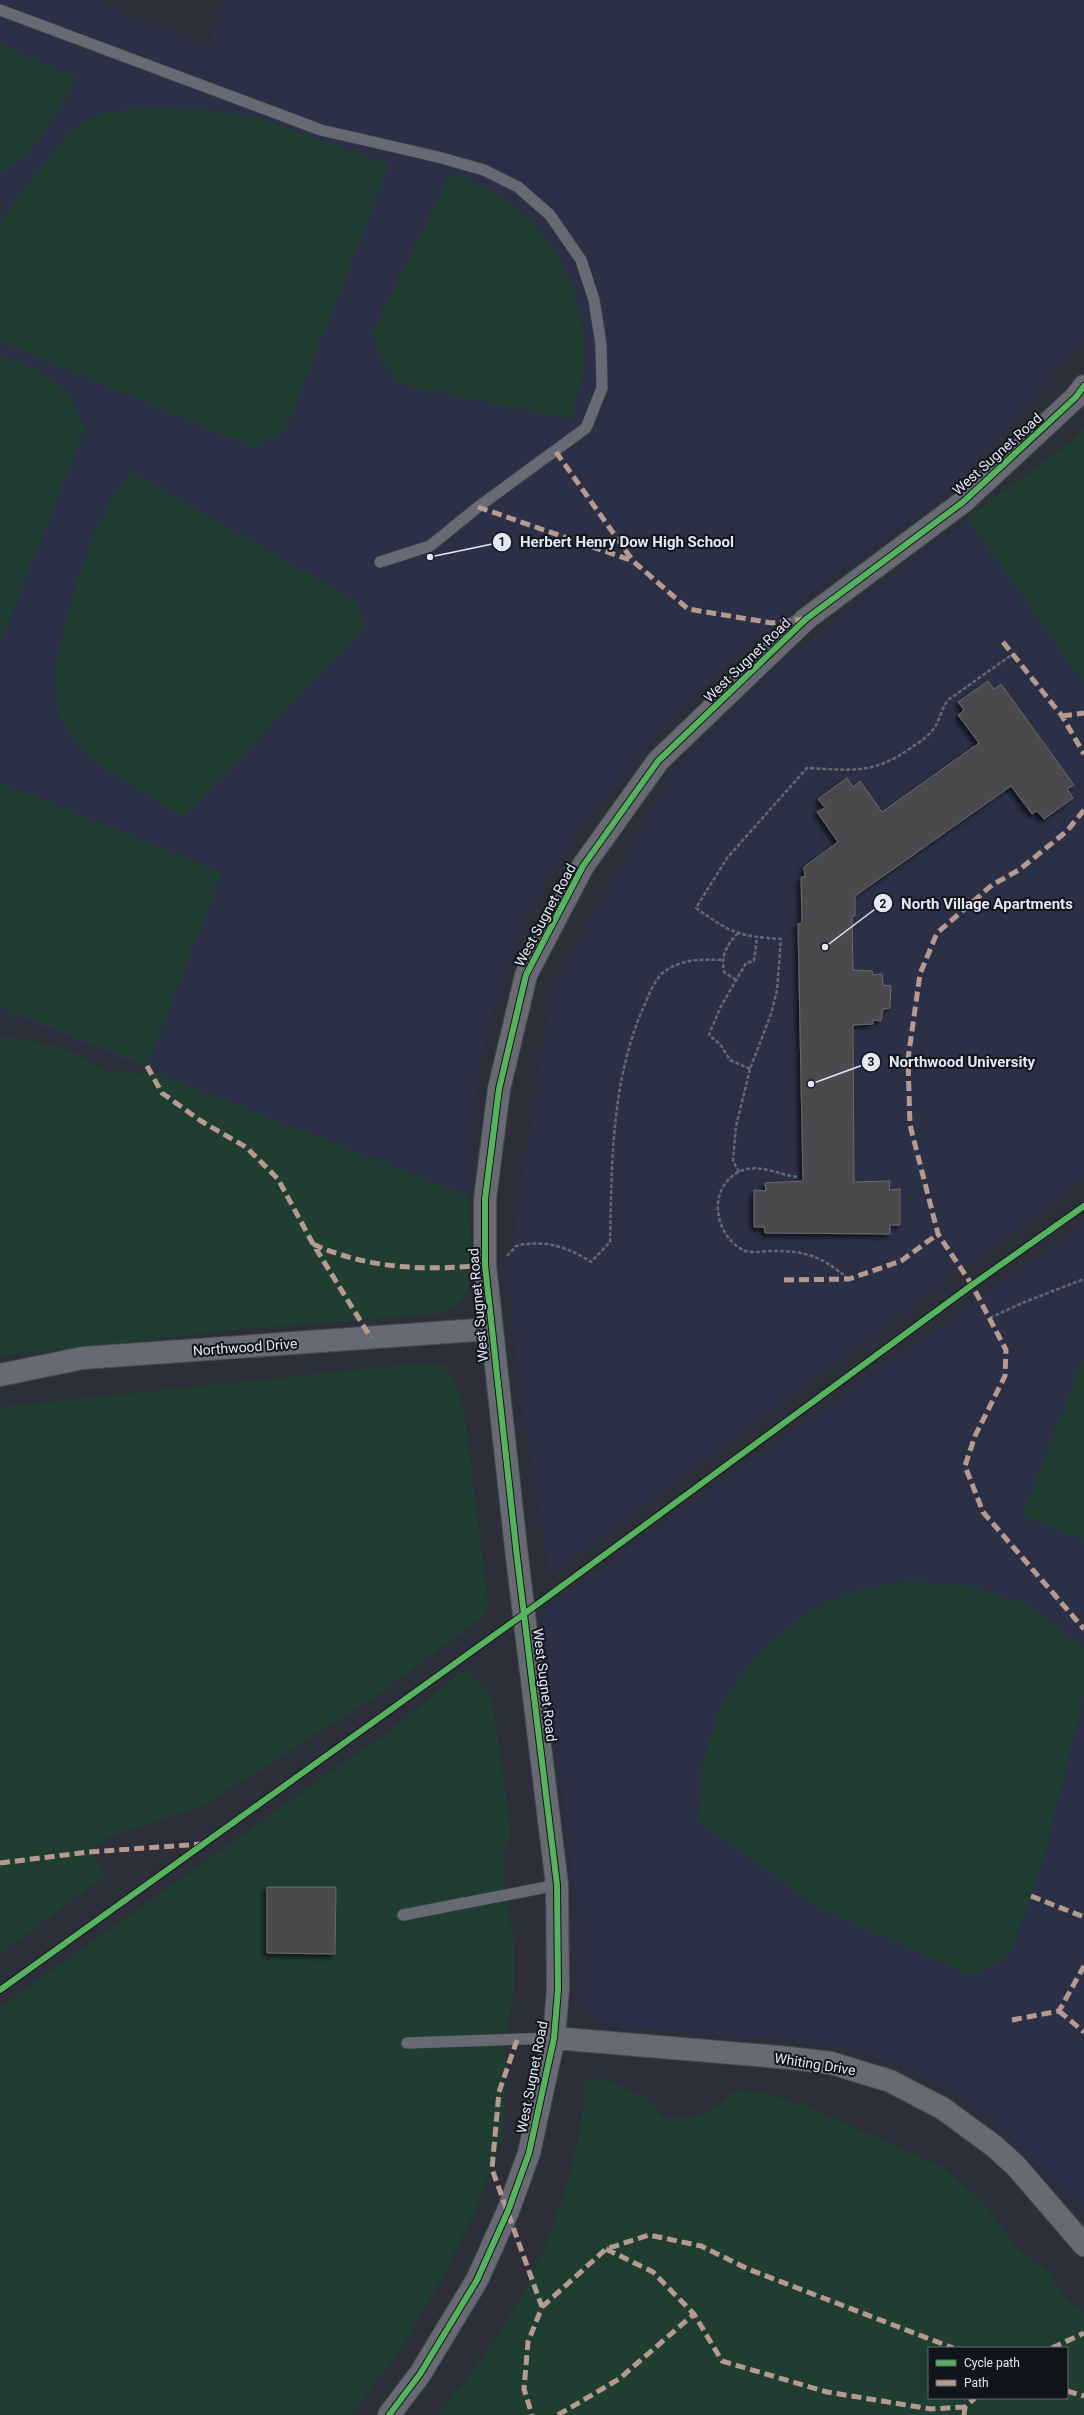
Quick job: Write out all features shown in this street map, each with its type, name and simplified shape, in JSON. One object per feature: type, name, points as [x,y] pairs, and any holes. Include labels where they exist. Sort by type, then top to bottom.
[{"type":"street","name":"West Sugnet Road","points":[[389,2415],[420,2374],[477,2280],[508,2211],[529,2153],[554,2038],[558,1982],[557,1885],[491,1329],[485,1265],[485,1198],[499,1089],[526,975],[583,866],[658,761],[806,619],[963,502],[1076,397],[1084,386]]},
{"type":"street","name":"Northwood Drive","points":[[0,1375],[83,1358],[491,1329]]},
{"type":"street","name":"Whiting Drive","points":[[554,2038],[655,2045],[831,2063],[890,2081],[942,2108],[994,2146],[1016,2166],[1080,2232]]},
{"type":"lane","points":[[0,10],[321,130],[438,156],[484,170],[518,187],[550,215],[581,260],[594,300],[601,344],[602,388],[586,428],[478,507],[430,546],[380,562]]},
{"type":"lane","points":[[403,1915],[557,1885]]},
{"type":"lane","points":[[408,2042],[554,2038]]},
{"type":"path","points":[[739,1172],[733,1161],[736,1126],[750,1069],[771,1014],[777,990],[781,939],[756,937],[729,931],[696,908],[727,858],[807,768],[870,769],[889,762],[930,734],[936,726],[941,709],[948,700],[1013,654]]},
{"type":"path","points":[[736,980],[724,972],[722,960],[726,945],[738,933]]},
{"type":"path","points":[[750,1069],[730,1060],[720,1044],[709,1035],[720,1008],[746,963],[754,961],[756,937]]},
{"type":"path","points":[[505,1259],[516,1246],[541,1244],[559,1246],[574,1251],[591,1262],[610,1242],[614,1130],[624,1069],[640,1017],[652,989],[662,974],[671,967],[688,961],[722,960]]},
{"type":"path","points":[[797,1177],[756,1168],[739,1172],[728,1179],[721,1193],[718,1209],[719,1221],[725,1235],[745,1251],[799,1252],[813,1256],[832,1266],[849,1279]]},
{"type":"path","points":[[990,1318],[1022,1303],[1084,1279]]},
{"type":"shaded area","points":[[0,0],[94,0],[207,49],[225,0],[1084,0],[1084,341],[948,492],[772,623],[690,699],[592,811],[529,911],[487,1028],[473,1113],[469,1196],[0,1012]]},
{"type":"shaded area","points":[[967,518],[1084,684],[1084,1178],[550,1575],[517,1371],[508,1273],[552,990],[671,776],[797,650]]},
{"type":"shaded area","points":[[1084,1223],[1084,2212],[993,2119],[960,2095],[896,2063],[853,2050],[780,2039],[622,2028],[602,2024],[587,2014],[577,2002],[577,1910],[541,1612]]},
{"type":"green space","points":[[0,44],[77,78],[62,107],[28,154],[0,173]]},
{"type":"green space","points":[[140,108],[200,109],[254,117],[390,165],[285,431],[253,448],[0,341],[0,224],[12,204],[71,130],[101,113]]},
{"type":"green space","points":[[451,173],[491,189],[530,220],[555,251],[575,293],[583,335],[583,370],[572,419],[398,384],[377,351],[373,332]]},
{"type":"green space","points":[[0,356],[29,365],[66,390],[85,428],[0,644]]},
{"type":"green space","points":[[1084,427],[1084,684],[967,518],[1072,441]]},
{"type":"green space","points":[[130,471],[355,601],[365,627],[183,818],[91,760],[60,720],[54,671],[72,597],[96,528]]},
{"type":"green space","points":[[0,782],[222,873],[147,1066],[0,1007]]},
{"type":"green space","points":[[0,1037],[44,1043],[58,1047],[85,1058],[110,1074],[118,1069],[142,1074],[146,1069],[469,1196],[471,1263],[468,1287],[463,1299],[456,1305],[437,1314],[256,1328],[0,1356]]},
{"type":"green space","points":[[1084,1356],[1084,1540],[1022,1516]]},
{"type":"green space","points":[[422,1363],[444,1365],[456,1384],[464,1408],[488,1607],[483,1617],[375,1697],[204,1806],[108,1837],[89,1852],[107,1875],[0,1954],[0,1407]]},
{"type":"green space","points":[[907,1581],[967,1585],[1023,1602],[1084,1648],[1084,1695],[1042,1864],[1009,1957],[970,1975],[820,1909],[699,1822],[702,1766],[721,1704],[754,1659],[804,1614],[853,1591]]},
{"type":"green space","points":[[465,1669],[491,1695],[508,1806],[511,1839],[503,1849],[506,1894],[514,1942],[514,1993],[505,2040],[505,2115],[499,2148],[476,2209],[443,2276],[406,2342],[351,2415],[0,2415],[0,2007],[397,1725]]},
{"type":"green space","points":[[601,2077],[649,2099],[662,2117],[686,2118],[695,2116],[711,2109],[737,2090],[772,2095],[807,2106],[943,2167],[984,2204],[1016,2247],[1049,2272],[1068,2300],[1084,2312],[1084,2415],[438,2415],[492,2344],[523,2293],[537,2264],[560,2205],[570,2174],[582,2112],[585,2082]]},
{"type":"building","points":[[988,681],[994,689],[1001,684],[1074,785],[1067,789],[1073,798],[1044,819],[1037,811],[1032,814],[1011,786],[855,896],[855,916],[852,916],[853,970],[872,971],[873,975],[882,974],[883,985],[891,986],[890,1008],[883,1009],[881,1021],[873,1020],[873,1024],[853,1025],[854,1182],[890,1181],[889,1190],[900,1189],[900,1225],[890,1225],[890,1234],[765,1233],[764,1227],[754,1227],[754,1190],[766,1191],[765,1183],[803,1181],[798,924],[802,923],[801,877],[805,877],[804,867],[838,842],[817,812],[825,808],[818,799],[847,778],[853,787],[860,781],[882,812],[979,743],[958,715],[964,710],[958,702]]},
{"type":"building","points":[[267,1887],[336,1887],[335,1954],[267,1953]]},
{"type":"marked path","points":[[556,452],[633,561],[688,609],[772,623],[804,619]]},
{"type":"marked path","points":[[478,507],[633,561]]},
{"type":"marked path","points":[[1003,642],[1062,716],[1084,754]]},
{"type":"marked path","points":[[1062,716],[1084,713]]},
{"type":"marked path","points":[[1084,810],[1067,831],[1019,870],[992,885],[937,933],[920,974],[908,1059],[910,1125],[938,1234],[972,1285],[1006,1350],[1005,1376],[975,1436],[965,1466],[983,1512],[1084,1629]]},
{"type":"marked path","points":[[147,1066],[162,1093],[201,1121],[246,1147],[278,1179],[313,1244],[371,1338]]},
{"type":"marked path","points":[[784,1280],[849,1279],[901,1261],[938,1234]]},
{"type":"marked path","points":[[313,1244],[355,1259],[398,1266],[441,1268],[485,1265]]},
{"type":"marked path","points":[[0,1863],[89,1852],[202,1844]]},
{"type":"marked path","points":[[1031,1896],[1084,1917]]},
{"type":"marked path","points":[[1012,2020],[1059,2011],[1084,1966]]},
{"type":"marked path","points":[[1059,2011],[1084,2032]]},
{"type":"marked path","points":[[517,2040],[499,2092],[492,2169],[542,2307],[528,2342],[524,2389],[532,2415]]},
{"type":"marked path","points":[[542,2307],[606,2249],[649,2235],[701,2246],[748,2269],[950,2347]]},
{"type":"marked path","points":[[606,2249],[653,2272],[694,2314],[722,2361],[827,2392],[931,2409],[965,2407]]},
{"type":"marked path","points":[[558,2415],[619,2379],[694,2314]]},
{"type":"marked path","points":[[1054,2347],[1084,2333]]},
{"type":"marked path","points":[[1068,2391],[1084,2396]]},
{"type":"marked path","points":[[964,2415],[965,2407],[974,2399]]},
{"type":"cycle path","points":[[389,2415],[420,2374],[477,2280],[508,2211],[529,2153],[554,2038],[558,1989],[557,1885],[517,1557],[485,1265],[485,1199],[499,1089],[526,975],[583,866],[658,761],[806,619],[963,502],[1076,397],[1084,386]]},
{"type":"cycle path","points":[[0,1990],[524,1614],[972,1285],[1084,1206]]},
{"type":"place","name":"Herbert Henry Dow High School","points":[[430,557]]},
{"type":"place","name":"North Village Apartments","points":[[825,947]]},
{"type":"place","name":"Northwood University","points":[[811,1084]]}]
